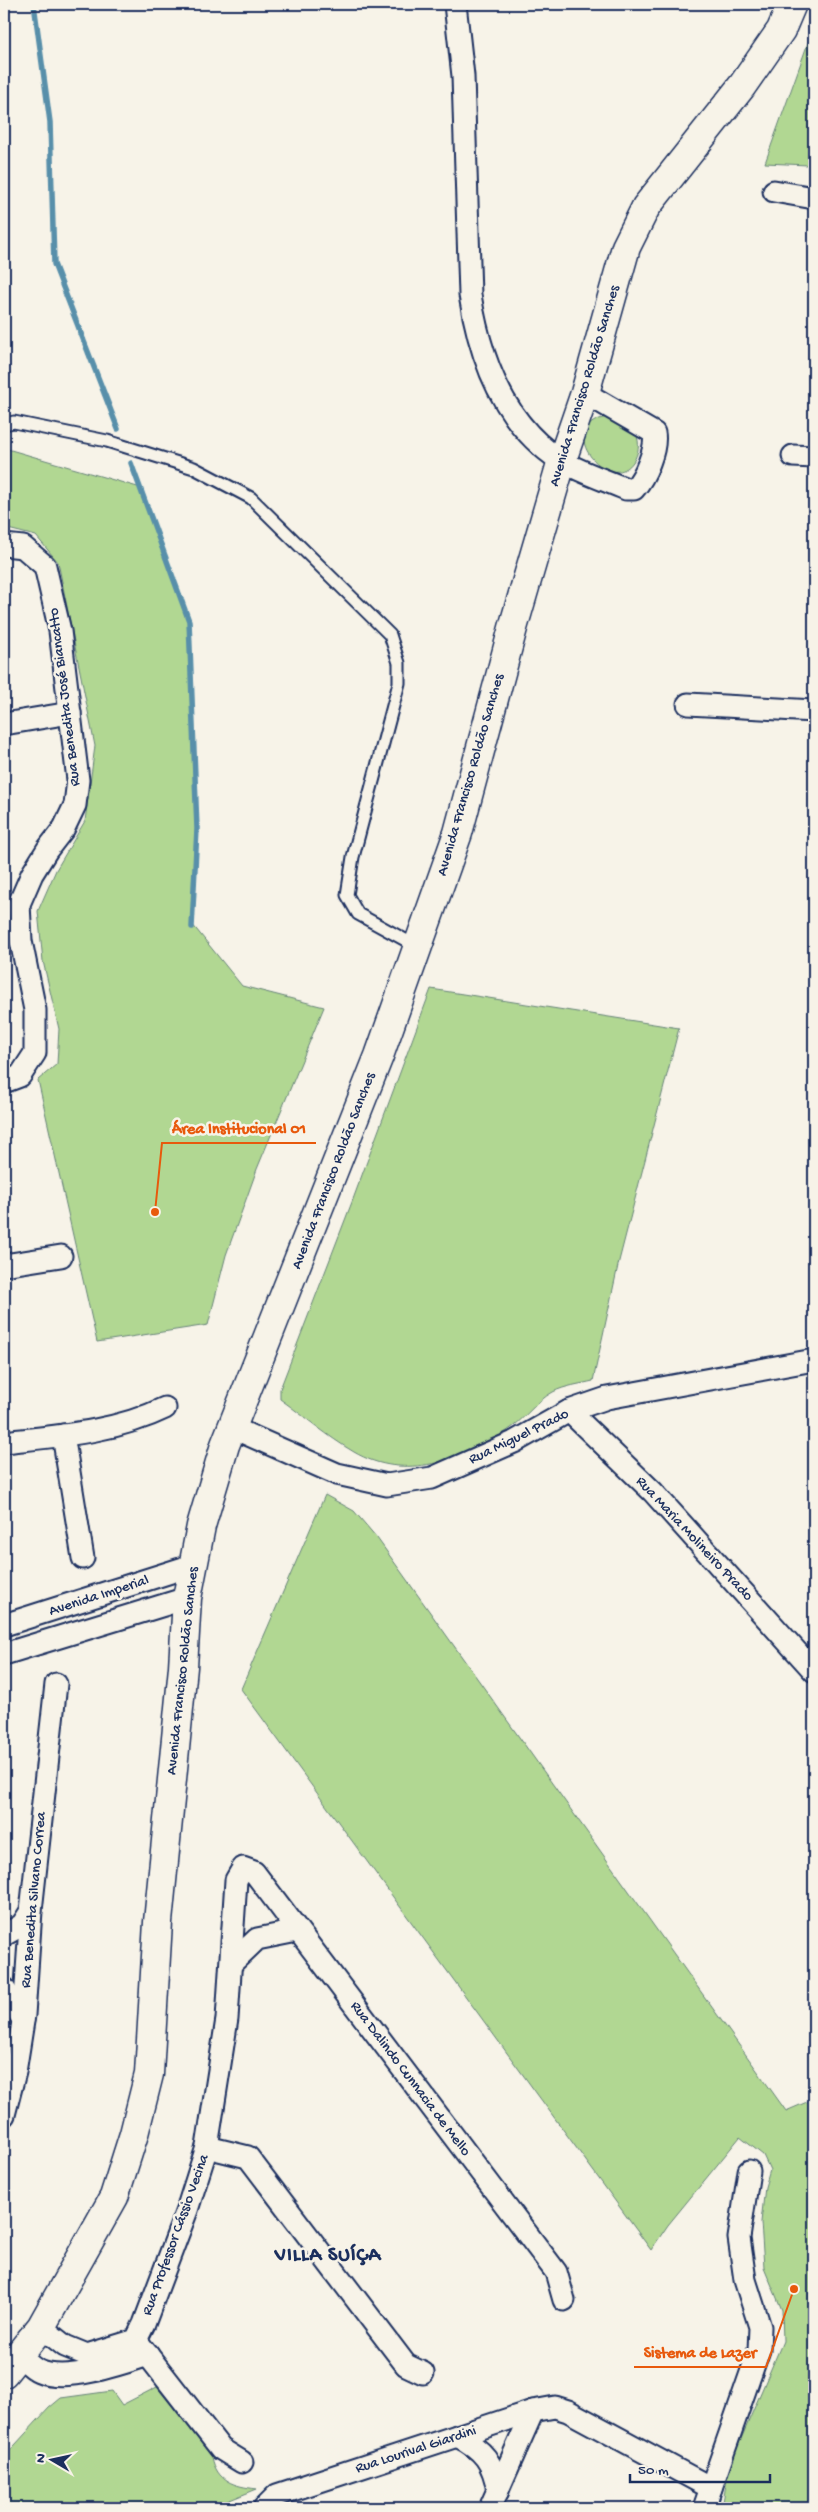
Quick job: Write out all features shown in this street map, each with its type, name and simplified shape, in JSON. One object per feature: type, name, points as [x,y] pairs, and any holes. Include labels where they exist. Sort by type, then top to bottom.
[{"type":"street","points":[[455,4],[464,76],[470,295],[475,329],[488,368],[514,416],[534,440],[562,460],[626,489],[634,489],[639,484],[654,447],[654,433],[585,393]]},
{"type":"street","name":"Avenida Francisco Roldão Sanches","points":[[11,2364],[41,2327],[114,2196],[134,2134],[149,2074],[158,1922],[182,1676],[187,1598],[201,1526],[225,1445],[379,1056],[458,833],[513,628],[562,460],[585,393],[626,247],[646,207],[742,86],[781,30],[792,4]]},
{"type":"street","points":[[774,191],[814,198]]},
{"type":"street","name":"Rua Benedita José Biancatto","points":[[12,1079],[35,1054],[35,1010],[21,941],[11,905],[47,850],[64,828],[75,805],[78,780],[60,631],[46,566],[13,546]]},
{"type":"street","points":[[688,704],[814,711]]},
{"type":"street","points":[[4,724],[70,713]]},
{"type":"street","points":[[4,1265],[61,1256]]},
{"type":"street","name":"Rua Miguel Prado","points":[[233,1428],[337,1474],[387,1486],[432,1478],[514,1442],[569,1411],[607,1398],[814,1360]]},
{"type":"street","points":[[4,1442],[63,1435],[142,1419],[165,1408]]},
{"type":"street","name":"Rua Maria Molineiro Prado","points":[[569,1411],[653,1492],[814,1671]]},
{"type":"street","points":[[63,1435],[83,1558]]},
{"type":"street","name":"Avenida Imperial","points":[[7,1622],[193,1566]]},
{"type":"street","name":"Avenida Imperial","points":[[4,1654],[187,1598]]},
{"type":"street","name":"Rua Benedita Silvano Correa","points":[[4,2115],[24,2020],[31,1911],[56,1684]]},
{"type":"street","name":"Rua Dalindo Cunnacia de Mello","points":[[243,1868],[254,1872],[556,2272],[564,2300]]},
{"type":"street","name":"Rua Professor Cássio Vecina","points":[[142,2347],[207,2147],[217,2092],[232,1963],[236,1880],[243,1868]]},
{"type":"street","points":[[4,1935],[22,1924],[31,1911]]},
{"type":"street","points":[[232,1963],[257,1939],[297,1931]]},
{"type":"street","points":[[4,1988],[24,2020]]},
{"type":"street","points":[[207,2147],[248,2157],[406,2365],[423,2373]]},
{"type":"street","points":[[704,2508],[759,2350],[760,2327],[745,2280],[739,2238],[749,2171]]},
{"type":"street","points":[[41,2327],[65,2346],[88,2355],[142,2347]]},
{"type":"street","points":[[11,2364],[56,2375],[98,2370],[142,2347]]},
{"type":"street","points":[[142,2347],[221,2449],[242,2462]]},
{"type":"street","name":"Rua Lourival Giardini","points":[[270,2502],[457,2436],[555,2407],[568,2411],[711,2488]]},
{"type":"street","points":[[494,2500],[533,2412]]},
{"type":"street","points":[[457,2436],[474,2445],[487,2458],[494,2472],[494,2500]]},
{"type":"lane","points":[[4,424],[14,422],[106,441],[194,468],[251,498],[390,634],[399,663],[399,683],[353,857],[347,895],[358,914],[418,947]]},
{"type":"green space","points":[[814,26],[814,171],[808,165],[765,163]]},
{"type":"green space","points":[[607,417],[636,433],[637,455],[633,462],[623,470],[611,471],[600,465],[590,456],[585,445],[584,433],[591,423]]},
{"type":"green space","points":[[4,448],[141,488],[189,621],[197,829],[192,924],[242,986],[324,1007],[257,1169],[226,1255],[208,1325],[97,1342],[38,1080],[57,1064],[59,1029],[43,961],[38,911],[56,870],[85,821],[95,746],[58,562],[36,536],[4,528]]},
{"type":"green space","points":[[431,989],[679,1028],[619,1261],[593,1381],[553,1392],[541,1400],[507,1431],[471,1451],[432,1464],[413,1466],[393,1465],[373,1461],[335,1440],[280,1399],[280,1389]]},
{"type":"green space","points":[[325,1495],[354,1511],[377,1538],[786,2111],[814,2099],[814,2508],[722,2508],[729,2467],[783,2341],[782,2310],[764,2267],[761,2222],[765,2187],[770,2170],[763,2155],[740,2137],[668,2225],[651,2250],[241,1689]]},
{"type":"green space","points":[[157,2387],[212,2457],[214,2465],[222,2477],[234,2484],[257,2489],[210,2508],[4,2508],[4,2457],[49,2408],[61,2398],[112,2391],[122,2405]]},
{"type":"waterway","points":[[34,4],[50,122],[54,264],[118,429]]},
{"type":"waterway","points":[[131,463],[189,621],[197,829],[192,927]]},
{"type":"place","name":"Área Institucional 01","points":[[155,1212]]},
{"type":"place","name":"Sistema de Lazer","points":[[794,2289]]},
{"type":"district","name":"VILLA SUÍÇA","points":[[328,2256]]}]
